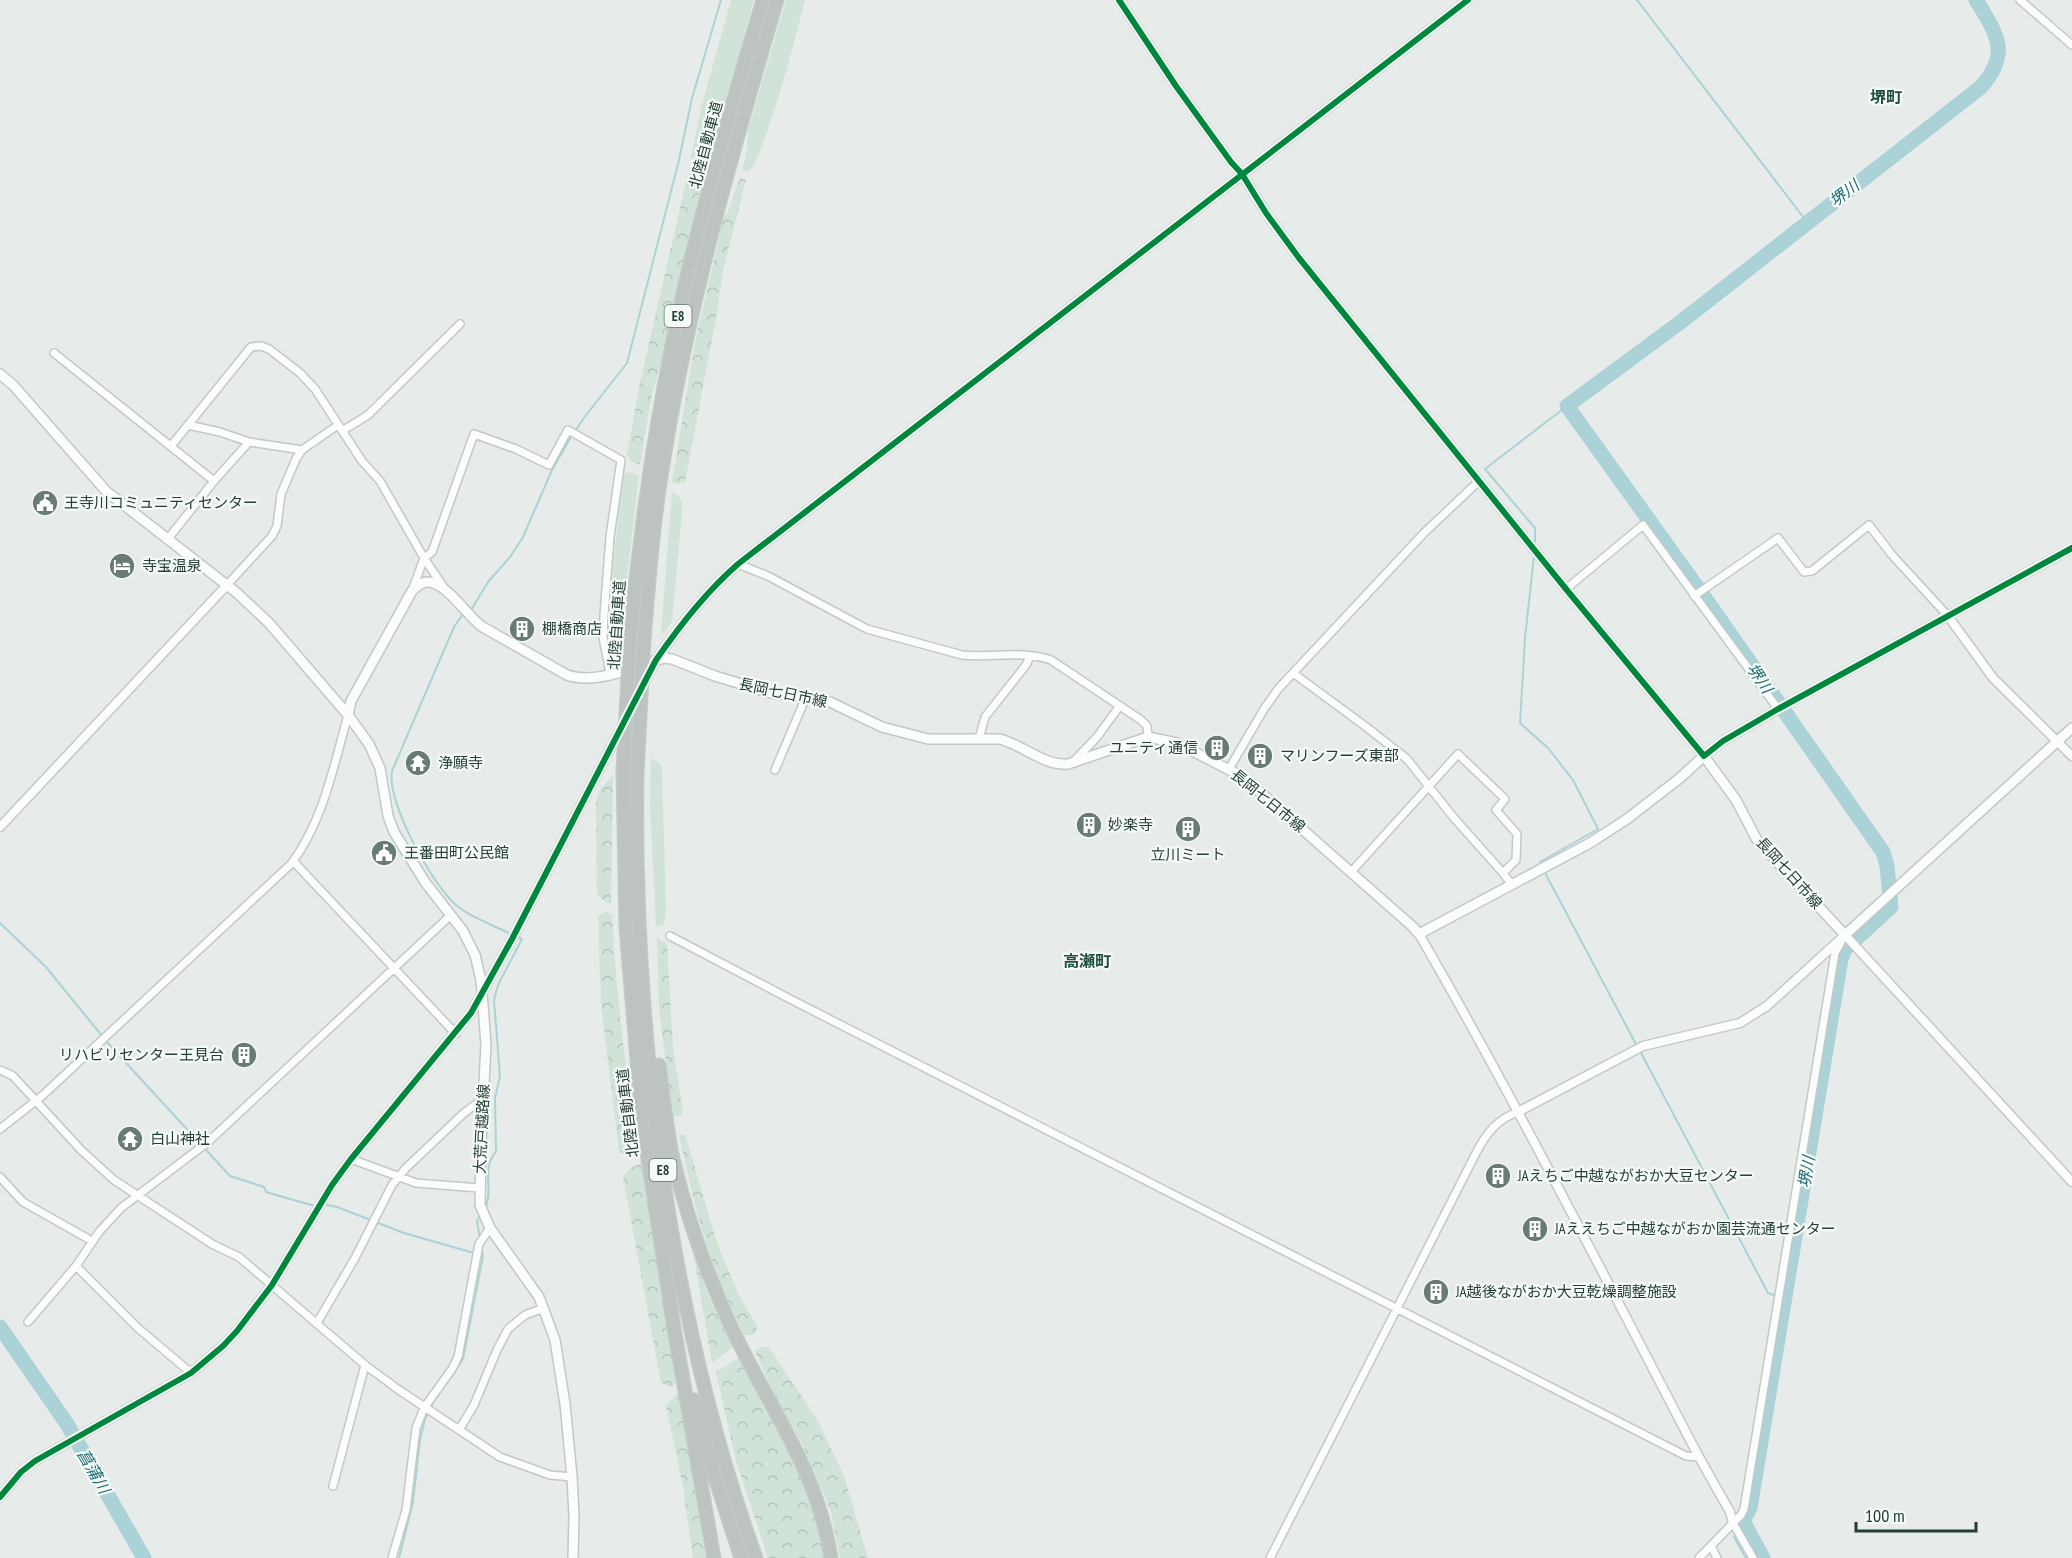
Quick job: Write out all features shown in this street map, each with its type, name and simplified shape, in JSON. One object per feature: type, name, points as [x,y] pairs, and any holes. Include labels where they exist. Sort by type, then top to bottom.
[{"type":"highway","name":"北陸自動車道","points":[[714,1558],[642,1120],[624,888],[623,771],[630,639],[642,520],[673,339],[702,214],[762,0]]},
{"type":"highway","name":"北陸自動車道","points":[[756,1558],[710,1408],[679,1268],[668,1203],[648,1052],[642,974],[637,868],[637,772],[650,564],[663,463],[687,340],[721,194],[777,0]]},
{"type":"highway","name":"北陸自動車道","points":[[637,868],[657,1053],[672,1154],[684,1197],[699,1247],[728,1321],[809,1475],[823,1517],[831,1558]]},
{"type":"highway","name":"北陸自動車道","points":[[665,1264],[697,1413],[741,1558]]},
{"type":"main road","name":"大荒戸越路線","points":[[0,374],[13,385],[106,492],[227,585],[269,623],[348,715],[369,744],[377,760],[388,816],[400,842],[425,882],[463,931],[475,955],[481,980],[486,1044],[479,1188],[482,1211],[490,1228],[518,1266],[544,1308],[557,1346],[572,1477],[573,1558]]},
{"type":"main road","points":[[348,715],[351,701],[412,591],[427,582],[443,586]]},
{"type":"main road","name":"長岡七日市線","points":[[443,586],[481,626],[567,675],[586,679],[656,660],[672,658],[715,676],[756,689],[830,702],[882,727],[928,739],[1000,739],[1062,765],[1148,737],[1177,743],[1243,777],[1419,934]]},
{"type":"main road","points":[[1845,935],[2072,728]]},
{"type":"main road","points":[[1419,934],[1590,843],[1680,778],[1704,756]]},
{"type":"main road","name":"長岡七日市線","points":[[1704,756],[1736,800],[1757,840],[1845,935]]},
{"type":"street","points":[[1119,0],[1176,86],[1242,174],[1266,213],[1299,258],[1704,756],[1723,741],[1778,709],[2072,548]]},
{"type":"street","points":[[0,1497],[21,1472],[35,1461],[191,1373],[230,1339],[272,1285],[332,1185],[351,1159],[456,1034],[482,996],[656,660],[708,591],[738,564],[1468,0]]},
{"type":"street","points":[[2020,0],[2072,45]]},
{"type":"street","points":[[0,827],[273,536],[277,526],[283,488],[302,450],[368,415],[460,324]]},
{"type":"street","points":[[171,446],[245,353],[256,346],[269,349],[315,389],[362,461],[384,487],[424,558],[443,586]]},
{"type":"street","points":[[54,353],[214,481]]},
{"type":"street","points":[[188,425],[220,432],[249,442],[302,450]]},
{"type":"street","points":[[412,591],[424,558],[432,552],[474,434],[516,449],[549,465],[568,430],[621,460],[610,537],[603,615],[603,637],[610,674]]},
{"type":"street","points":[[167,540],[214,481],[249,442]]},
{"type":"street","points":[[1229,769],[1264,709],[1293,673],[1424,532],[1479,481]]},
{"type":"street","points":[[1566,589],[1643,525],[1778,709]]},
{"type":"street","points":[[1694,596],[1778,538],[1804,572],[1812,571],[1869,525],[1892,555],[1948,616],[1993,678],[2072,756]]},
{"type":"street","points":[[738,564],[768,576],[867,629],[962,655],[976,657],[1040,656],[1051,660],[1147,726],[1148,737]]},
{"type":"street","points":[[979,739],[985,717],[1026,666],[1030,656]]},
{"type":"street","points":[[1293,673],[1407,759],[1512,885]]},
{"type":"street","points":[[775,770],[806,697]]},
{"type":"street","points":[[1073,763],[1097,737],[1119,707]]},
{"type":"street","points":[[0,1129],[36,1101],[293,861],[311,833],[319,813],[348,715]]},
{"type":"street","points":[[1351,872],[1458,754],[1504,799],[1496,810],[1516,834],[1516,860],[1503,873]]},
{"type":"street","points":[[293,861],[456,1034]]},
{"type":"street","points":[[28,1322],[76,1266],[111,1217],[135,1196],[208,1142],[451,915]]},
{"type":"street","points":[[1419,934],[1518,1112],[1753,1558]]},
{"type":"street","points":[[1270,1558],[1487,1133],[1498,1122],[1642,1046],[1726,1027],[1747,1019],[1767,1006],[1845,935]]},
{"type":"street","points":[[1845,935],[2072,1182]]},
{"type":"street","points":[[1699,1558],[1741,1515],[1745,1502],[1835,953],[1845,935]]},
{"type":"street","points":[[670,936],[789,999],[1686,1456],[1699,1457]]},
{"type":"street","points":[[0,1070],[13,1076],[81,1150],[114,1180],[135,1196],[212,1244],[239,1257],[365,1365],[424,1408],[514,1464],[549,1475],[572,1477]]},
{"type":"street","points":[[316,1323],[341,1284],[392,1185],[406,1168],[464,1113],[484,1098]]},
{"type":"street","points":[[351,1159],[416,1183],[479,1188]]},
{"type":"street","points":[[0,1177],[23,1203],[92,1241]]},
{"type":"street","points":[[392,1558],[405,1516],[416,1428],[424,1408],[458,1357],[479,1244],[490,1228]]},
{"type":"street","points":[[76,1266],[138,1328],[191,1373]]},
{"type":"street","points":[[459,1430],[474,1405],[508,1329],[525,1315],[544,1308]]},
{"type":"street","points":[[333,1486],[365,1365]]},
{"type":"street","points":[[1711,1546],[1717,1558]]},
{"type":"green space","points":[[731,0],[754,0],[710,159],[694,160],[691,157],[701,108]]},
{"type":"green space","points":[[786,0],[805,0],[772,119],[755,162],[748,172],[742,171],[747,151],[748,130]]},
{"type":"green space","points":[[691,169],[705,170],[668,337],[651,398],[640,465],[631,461],[627,455],[639,387],[687,178]]},
{"type":"green space","points":[[740,177],[746,180],[723,271],[685,482],[672,483],[695,342],[724,216],[728,212]]},
{"type":"green space","points":[[630,472],[639,475],[620,638],[612,638],[608,633],[607,618],[623,475]]},
{"type":"green space","points":[[672,492],[681,500],[682,512],[672,621],[664,633],[661,633]]},
{"type":"green space","points":[[651,758],[660,764],[662,769],[666,907],[665,921],[662,926],[656,926],[650,806]]},
{"type":"green space","points":[[613,775],[611,903],[608,904],[597,894],[596,800],[600,790]]},
{"type":"green space","points":[[606,911],[612,915],[622,1032],[637,1149],[626,1155],[619,1151],[601,1004],[598,916]]},
{"type":"green space","points":[[657,938],[667,944],[673,1048],[683,1112],[673,1117],[659,1009]]},
{"type":"green space","points":[[685,1134],[717,1243],[739,1295],[755,1323],[757,1329],[754,1335],[744,1335],[711,1258],[695,1206],[679,1135]]},
{"type":"green space","points":[[641,1163],[679,1381],[670,1387],[661,1383],[623,1177],[629,1169]]},
{"type":"green space","points":[[691,1240],[708,1295],[733,1347],[712,1363]]},
{"type":"green space","points":[[762,1347],[769,1347],[818,1421],[844,1476],[868,1558],[840,1558],[831,1512],[802,1444],[771,1388],[755,1351]]},
{"type":"green space","points":[[740,1357],[792,1454],[803,1480],[821,1532],[825,1558],[768,1558],[736,1461],[716,1372]]},
{"type":"green space","points":[[681,1390],[710,1558],[693,1558],[683,1487],[666,1405]]},
{"type":"waterway","points":[[471,610],[488,582],[510,557],[523,537],[552,470],[568,442],[627,363],[679,160],[692,98],[721,0]]},
{"type":"waterway","points":[[1637,0],[1807,222]]},
{"type":"waterway","name":"堺川","points":[[1763,1558],[1743,1521],[1750,1508],[1841,959],[1845,949],[1891,907],[1887,866],[1883,852],[1567,406],[1682,321],[1981,87],[1996,64],[1998,44],[1990,23],[1976,0]]},
{"type":"waterway","points":[[1535,547],[1535,528],[1485,469],[1567,406]]},
{"type":"waterway","points":[[1534,556],[1525,638],[1520,723],[1548,748],[1573,780],[1598,829],[1540,862],[1542,866]]},
{"type":"waterway","points":[[463,614],[454,627],[392,771],[392,785],[396,802],[413,843],[447,896],[469,914],[511,934]]},
{"type":"waterway","points":[[1544,871],[1637,1046]]},
{"type":"waterway","points":[[0,923],[46,967],[102,1036]]},
{"type":"waterway","points":[[485,1208],[489,1165],[496,1152],[495,1098],[500,1076],[494,1000],[498,985],[522,939],[516,936]]},
{"type":"waterway","points":[[105,1040],[230,1176],[264,1187],[266,1192],[318,1205]]},
{"type":"waterway","points":[[1640,1051],[1768,1293],[1776,1296]]},
{"type":"waterway","points":[[323,1204],[337,1207],[404,1233],[474,1253]]},
{"type":"waterway","points":[[480,1238],[477,1221],[481,1215]]},
{"type":"waterway","points":[[399,1558],[413,1502],[420,1440],[425,1419],[433,1403],[463,1359],[483,1256],[481,1247]]},
{"type":"waterway","name":"菖蒲川","points":[[0,1327],[67,1424],[144,1558]]},
{"type":"waterway","points":[[1737,1517],[1742,1503]]},
{"type":"waterway","points":[[1736,1535],[1734,1537],[1746,1558]]},
{"type":"cycle path","points":[[1119,0],[1176,86],[1242,174],[1266,213],[1299,258],[1704,756],[1723,741],[1778,709],[2072,548]]},
{"type":"cycle path","points":[[0,1497],[21,1472],[35,1461],[191,1373],[237,1331],[272,1285],[332,1185],[351,1159],[471,1013],[512,939],[656,660],[704,597],[738,564],[1468,0]]},
{"type":"place","name":"王寺川コミュニティセンター","points":[[45,503]]},
{"type":"place","name":"寺宝温泉","points":[[122,566]]},
{"type":"place","name":"棚橋商店","points":[[522,629]]},
{"type":"place","name":"ユニティ通信","points":[[1217,748]]},
{"type":"place","name":"マリンフーズ東部","points":[[1260,756]]},
{"type":"place","name":"浄願寺","points":[[418,763]]},
{"type":"place","name":"妙楽寺","points":[[1089,825]]},
{"type":"place","name":"立川ミート","points":[[1188,829]]},
{"type":"place","name":"王番田町公民館","points":[[384,853]]},
{"type":"place","name":"リハビリセンター王見台","points":[[244,1055]]},
{"type":"place","name":"白山神社","points":[[130,1139]]},
{"type":"place","name":"JAえちご中越ながおか大豆センター","points":[[1498,1176]]},
{"type":"place","name":"JAええちご中越ながおか園芸流通センター","points":[[1535,1229]]},
{"type":"place","name":"JA越後ながおか大豆乾燥調整施設","points":[[1436,1292]]},
{"type":"district","name":"堺町","points":[[1886,97]]},
{"type":"district","name":"高瀬町","points":[[1087,961]]}]
